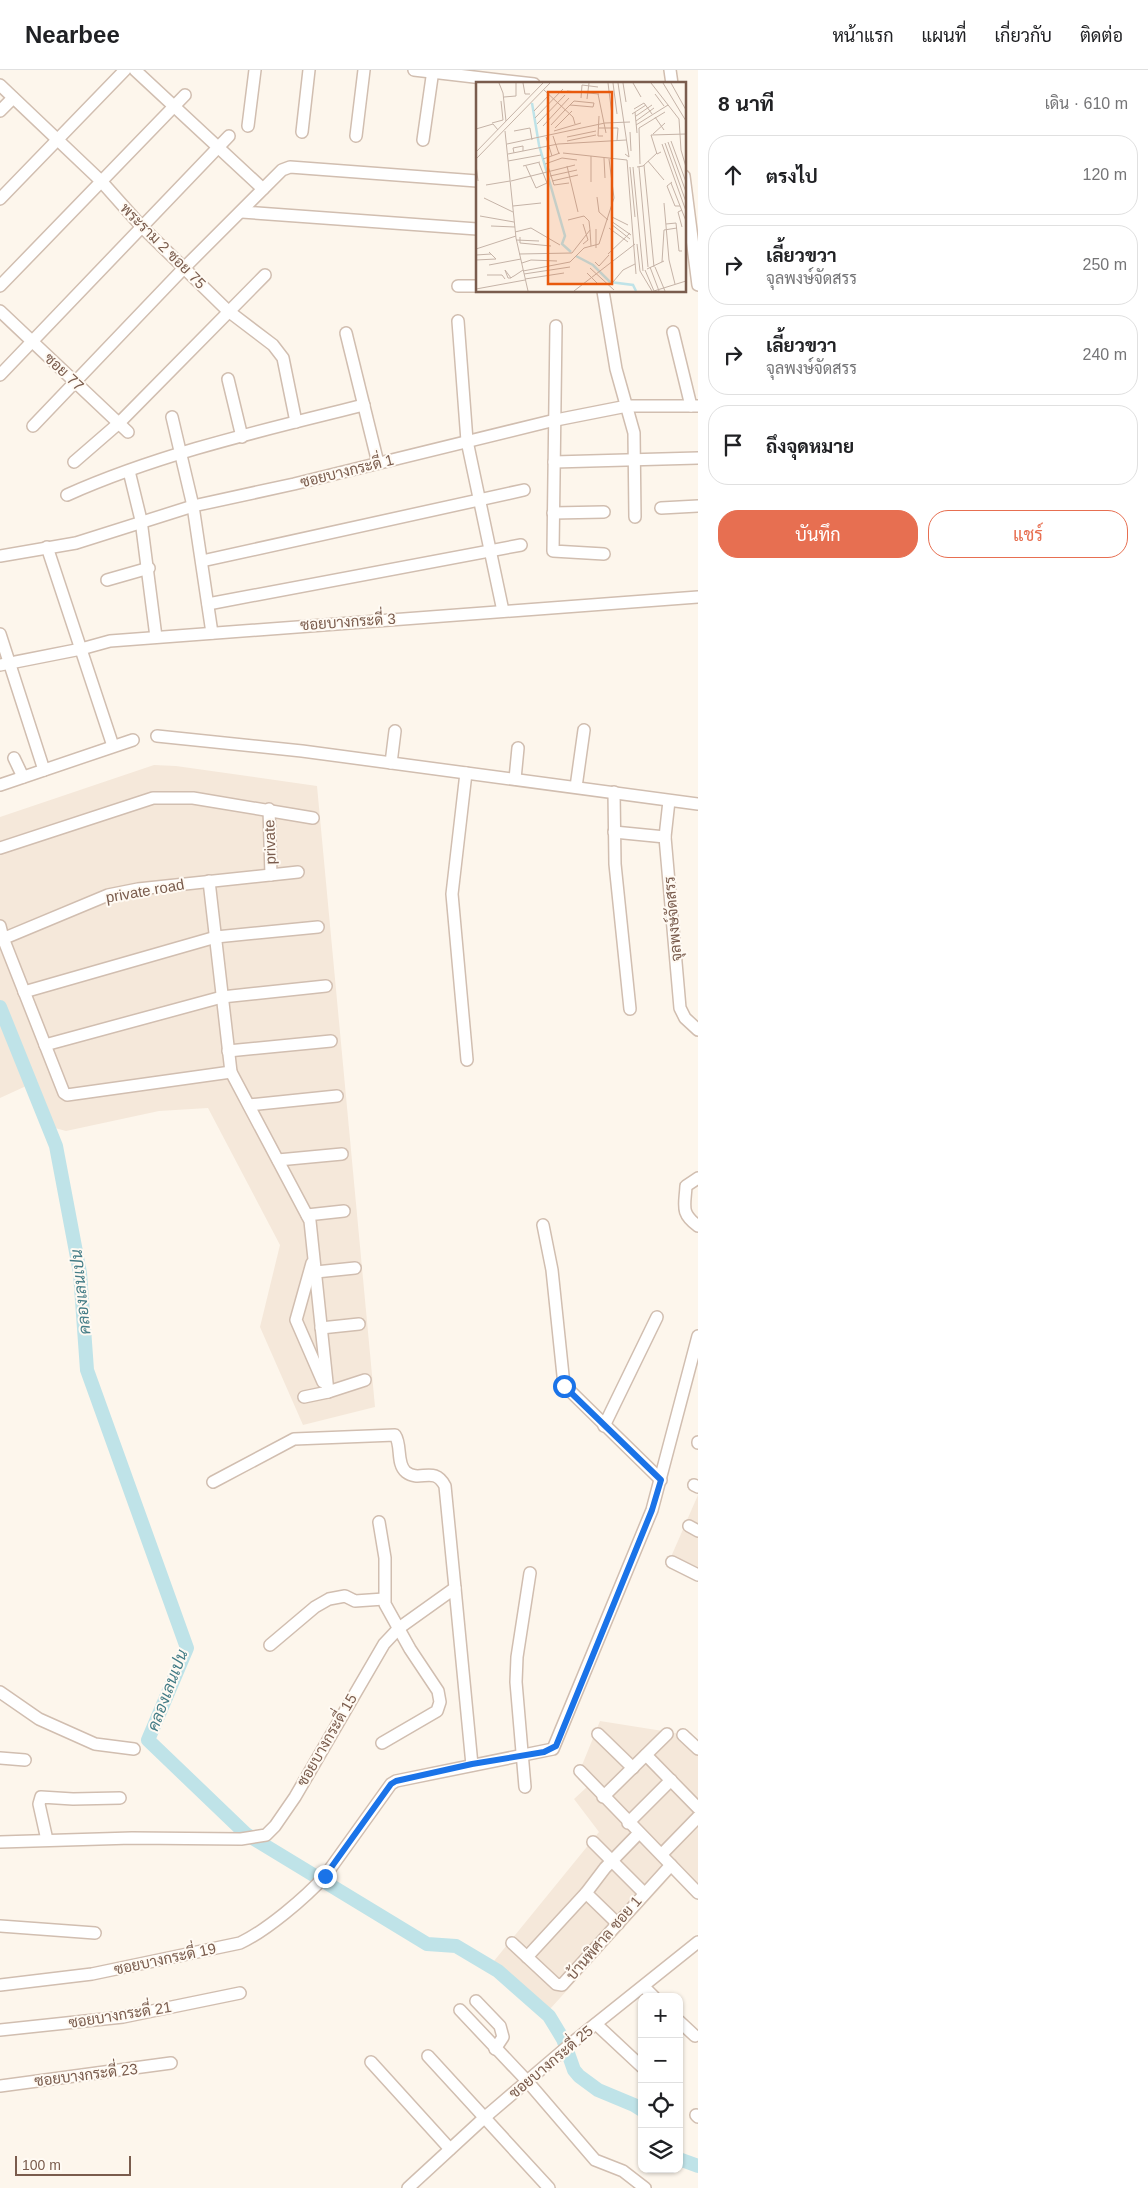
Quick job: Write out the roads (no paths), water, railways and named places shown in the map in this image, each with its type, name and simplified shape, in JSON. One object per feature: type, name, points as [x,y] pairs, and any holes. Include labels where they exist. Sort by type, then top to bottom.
[{"type":"street","points":[[0,199],[125,70]]},
{"type":"street","points":[[135,70],[264,189]]},
{"type":"street","points":[[248,126],[254,70]]},
{"type":"street","points":[[302,132],[309,70]]},
{"type":"street","points":[[356,136],[364,70]]},
{"type":"street","points":[[414,70],[433,71],[498,82]]},
{"type":"street","points":[[423,140],[433,71]]},
{"type":"street","name":"พระราม 2 ซอย 75","points":[[0,85],[101,181],[142,227],[227,310],[274,345],[283,358],[296,422]]},
{"type":"street","points":[[0,286],[173,105],[185,95]]},
{"type":"street","points":[[0,112],[13,98]]},
{"type":"street","points":[[0,375],[229,136]]},
{"type":"street","points":[[34,426],[184,268],[282,170],[290,167],[476,181]]},
{"type":"street","points":[[686,192],[698,285]]},
{"type":"street","points":[[242,212],[476,229]]},
{"type":"street","points":[[74,462],[119,423],[227,310],[265,275]]},
{"type":"street","points":[[458,286],[476,286]]},
{"type":"street","points":[[603,292],[616,369],[634,433],[635,518]]},
{"type":"street","name":"ซอย 77","points":[[0,311],[128,432]]},
{"type":"street","points":[[458,321],[467,442],[504,611]]},
{"type":"street","points":[[556,326],[553,551],[604,554]]},
{"type":"street","points":[[673,332],[694,406]]},
{"type":"street","points":[[346,333],[378,463]]},
{"type":"street","points":[[228,379],[242,437]]},
{"type":"street","points":[[67,495],[129,471],[181,454],[364,405]]},
{"type":"street","name":"ซอยบางกระดี่ 1","points":[[0,556],[76,543],[141,520],[192,506],[555,420],[627,406],[694,406]]},
{"type":"street","points":[[172,417],[192,506],[212,633]]},
{"type":"street","points":[[554,462],[698,458]]},
{"type":"street","points":[[129,471],[141,520],[156,637]]},
{"type":"street","points":[[202,561],[524,490]]},
{"type":"street","points":[[661,508],[698,506]]},
{"type":"street","points":[[554,513],[604,512]]},
{"type":"street","points":[[208,604],[521,545]]},
{"type":"street","points":[[47,547],[113,746]]},
{"type":"street","points":[[106,580],[148,568]]},
{"type":"street","name":"ซอยบางกระดี่ 3","points":[[5,664],[81,649],[110,641],[698,596]]},
{"type":"street","points":[[0,634],[5,664],[44,770]]},
{"type":"street","points":[[576,787],[584,730]]},
{"type":"street","points":[[391,763],[395,731]]},
{"type":"street","points":[[157,736],[302,751],[698,804]]},
{"type":"street","points":[[0,785],[133,740]]},
{"type":"street","points":[[515,780],[518,748]]},
{"type":"street","points":[[14,758],[22,777]]},
{"type":"street","points":[[466,773],[452,894],[467,1060]]},
{"type":"street","points":[[614,792],[614,864],[630,1009]]},
{"type":"street","points":[[0,848],[153,798],[193,798],[269,809],[313,818]]},
{"type":"street","name":"จุลพงษ์จัดสรร","points":[[669,801],[665,837],[680,1008],[685,1018],[698,1030]]},
{"type":"street","name":"private","points":[[269,809],[271,875]]},
{"type":"street","points":[[614,832],[665,837]]},
{"type":"street","name":"private road","points":[[1,939],[108,895],[138,889],[298,872]]},
{"type":"street","points":[[209,881],[231,1072],[310,1221],[327,1388]]},
{"type":"street","points":[[0,926],[1,939],[46,1045],[64,1093],[67,1096],[231,1072]]},
{"type":"street","points":[[24,992],[216,937],[318,927]]},
{"type":"street","points":[[46,1045],[222,997],[326,986]]},
{"type":"street","points":[[228,1051],[331,1041]]},
{"type":"street","points":[[248,1105],[336,1096]]},
{"type":"street","points":[[278,1160],[342,1154]]},
{"type":"street","points":[[698,1178],[686,1186],[684,1211],[686,1217],[698,1226]]},
{"type":"street","points":[[308,1215],[344,1211]]},
{"type":"street","points":[[543,1224],[552,1270],[564,1386],[661,1480]]},
{"type":"street","points":[[314,1257],[296,1320],[327,1388]]},
{"type":"street","points":[[316,1272],[355,1268]]},
{"type":"street","points":[[604,1426],[657,1317]]},
{"type":"street","points":[[321,1328],[360,1324]]},
{"type":"street","points":[[213,1482],[294,1439],[395,1435],[402,1466],[406,1472],[411,1475],[435,1475],[442,1479],[445,1486],[472,1764],[549,1751],[556,1746],[652,1510],[698,1337]]},
{"type":"street","points":[[304,1397],[327,1388]]},
{"type":"street","points":[[379,1522],[385,1558],[384,1599],[399,1628],[438,1691],[440,1707],[437,1711],[382,1742]]},
{"type":"street","points":[[672,1562],[698,1575]]},
{"type":"street","points":[[525,1787],[516,1682],[517,1657],[530,1573]]},
{"type":"street","name":"ซอยบางกระดี่ 15","points":[[0,1842],[241,1839],[260,1837],[269,1833],[295,1797],[379,1652],[399,1628],[455,1588]]},
{"type":"street","points":[[270,1645],[315,1606],[329,1599],[345,1596],[355,1601],[384,1599]]},
{"type":"street","points":[[0,1692],[39,1719],[95,1744],[134,1749]]},
{"type":"street","points":[[598,1734],[633,1768]]},
{"type":"street","points":[[602,1797],[667,1734]]},
{"type":"street","points":[[683,1735],[698,1750]]},
{"type":"street","points":[[646,1755],[698,1808]]},
{"type":"street","points":[[0,1758],[25,1760]]},
{"type":"street","name":"ซอยบางกระดี่ 19","points":[[0,1986],[92,1974],[240,1943],[255,1935],[313,1890],[391,1784],[472,1764]]},
{"type":"street","points":[[580,1771],[602,1797],[638,1834],[662,1854],[698,1893]]},
{"type":"street","points":[[628,1823],[671,1780]]},
{"type":"street","points":[[47,1840],[39,1804],[41,1797],[73,1799],[120,1798]]},
{"type":"street","points":[[662,1854],[698,1817]]},
{"type":"street","points":[[527,1957],[586,1894],[612,1861],[638,1834]]},
{"type":"street","points":[[593,1842],[644,1893]]},
{"type":"street","name":"บ้านพิศาล ซอย 1","points":[[512,1943],[556,1984],[562,1985],[671,1865]]},
{"type":"street","points":[[586,1894],[618,1924]]},
{"type":"street","points":[[0,1926],[95,1933]]},
{"type":"street","name":"ซอยบางกระดี่ 25","points":[[408,2188],[484,2118],[573,2042],[695,1949]]},
{"type":"street","points":[[644,1987],[650,1993]]},
{"type":"street","name":"ซอยบางกระดี่ 21","points":[[0,2030],[123,2017],[240,1993]]},
{"type":"street","points":[[476,2001],[502,2030],[503,2037],[495,2048]]},
{"type":"street","points":[[460,2010],[528,2082],[595,2160],[623,2171],[645,2188]]},
{"type":"street","points":[[596,2024],[638,2063]]},
{"type":"street","points":[[683,2025],[695,2036]]},
{"type":"street","points":[[428,2056],[549,2188]]},
{"type":"street","points":[[371,2062],[450,2149]]},
{"type":"street","name":"ซอยบางกระดี่ 23","points":[[0,2086],[171,2063]]},
{"type":"waterway","name":"คลองเลนเปน","points":[[0,1007],[56,1146],[80,1273],[87,1370],[187,1648],[148,1740],[246,1834],[427,1944],[456,1946],[498,1971],[549,2016],[563,2039],[574,2070],[579,2076],[598,2090],[638,2108]]},
{"type":"waterway","name":"คลองเลนเปน","points":[[683,2160],[698,2166]]}]
